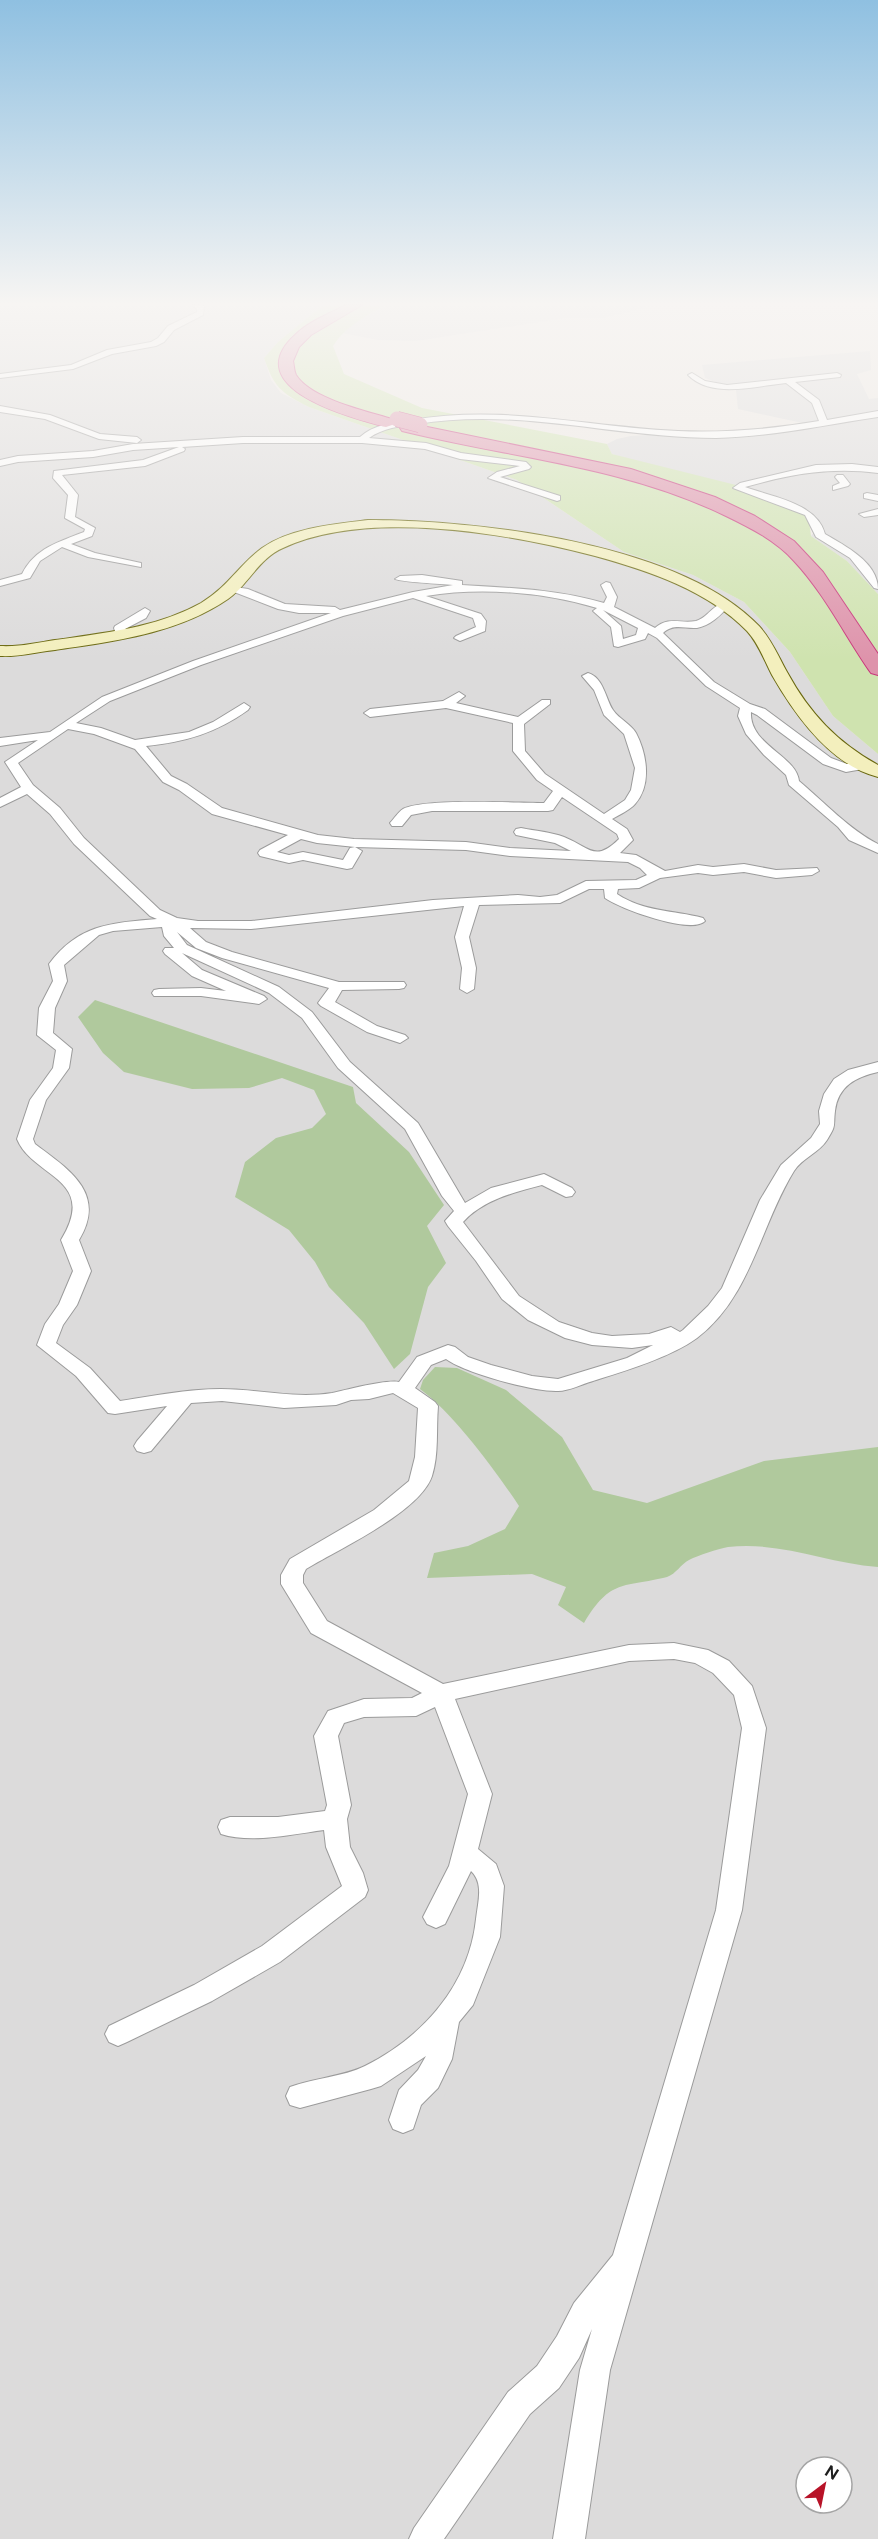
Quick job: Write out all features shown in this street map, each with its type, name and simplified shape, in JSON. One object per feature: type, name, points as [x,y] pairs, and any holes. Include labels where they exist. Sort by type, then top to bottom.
[{"type":"highway","points":[[408,423],[625,472],[693,494],[738,514],[765,529],[807,562],[878,669]]},
{"type":"highway","points":[[409,423],[595,458],[645,470],[684,483],[763,516],[787,532],[818,560],[878,642]]},
{"type":"main road","points":[[0,651],[18,653],[121,635],[193,612],[233,588],[265,552],[293,537],[338,527],[412,524],[509,535],[604,554],[663,573],[692,585],[724,605],[761,638],[797,701],[820,733],[871,768]]},
{"type":"street","points":[[65,423],[104,437],[190,443]]},
{"type":"street","points":[[362,440],[381,429],[404,423]]},
{"type":"street","points":[[594,423],[715,435],[814,423]]},
{"type":"street","points":[[0,463],[18,459],[93,454],[133,447],[190,443],[243,440],[362,440],[426,446],[460,456],[522,464],[526,467],[500,473],[493,478],[557,498]]},
{"type":"street","points":[[0,583],[26,576],[29,568],[46,549],[89,534],[90,528],[70,518],[75,495],[71,488],[58,478],[57,473],[145,463],[176,452],[190,443]]},
{"type":"street","points":[[874,474],[852,467],[816,468],[738,488],[808,513],[818,527],[820,535],[854,556],[878,586]]},
{"type":"street","points":[[836,488],[845,484],[840,477],[874,474]]},
{"type":"street","points":[[867,496],[878,498]]},
{"type":"street","points":[[864,514],[878,512]]},
{"type":"street","points":[[62,544],[92,555],[136,565]]},
{"type":"street","points":[[400,579],[450,581],[479,589]]},
{"type":"street","points":[[606,585],[612,597],[608,608]]},
{"type":"street","points":[[233,588],[243,590],[266,602],[296,610],[351,611]]},
{"type":"street","points":[[399,985],[338,986],[227,956],[201,945],[174,922],[155,913],[101,860],[78,841],[55,811],[28,788],[5,763],[106,699],[197,663],[243,648],[261,639],[351,611],[413,595],[457,588],[535,592],[578,599],[608,608],[656,633],[690,657],[710,684],[746,707],[761,712],[826,761],[846,768],[871,768]]},
{"type":"street","points":[[413,595],[477,616],[482,621],[480,629],[460,638]]},
{"type":"street","points":[[578,599],[606,616],[616,626],[618,644],[640,637],[644,627]]},
{"type":"street","points":[[656,633],[664,624],[697,625],[705,623],[724,605]]},
{"type":"street","points":[[121,635],[119,628],[142,616],[145,611]]},
{"type":"street","points":[[588,676],[599,689],[608,712],[630,733],[641,768],[637,790],[630,802],[604,819]]},
{"type":"street","points":[[446,704],[459,696]]},
{"type":"street","points":[[546,702],[518,724],[519,751],[541,777],[622,832],[626,840],[616,850],[605,856]]},
{"type":"street","points":[[370,713],[446,704],[520,721]]},
{"type":"street","points":[[135,744],[194,736],[210,730],[244,707]]},
{"type":"street","points":[[746,707],[742,714],[746,728],[792,774],[793,782],[843,824],[854,837],[878,849]]},
{"type":"street","points":[[66,725],[97,730],[135,744],[167,779],[217,811],[300,834],[354,843],[466,846],[510,852],[631,858],[650,870],[664,875],[698,869],[712,871],[744,868],[776,874],[812,871]]},
{"type":"street","points":[[0,742],[54,734]]},
{"type":"street","points":[[0,803],[28,788]]},
{"type":"street","points":[[397,823],[407,812],[432,807],[548,807],[560,791]]},
{"type":"street","points":[[521,832],[559,840],[590,856]]},
{"type":"street","points":[[300,834],[265,853],[289,859],[303,856],[347,864],[355,851]]},
{"type":"street","points":[[436,1917],[462,1866],[480,1794],[441,1693],[319,1627],[292,1584],[292,1575],[298,1564],[402,1501],[418,1484],[424,1461],[428,1406],[404,1390],[393,1386],[369,1393],[348,1394],[336,1399],[284,1402],[222,1395],[115,1408],[83,1372],[46,1345],[54,1324],[68,1305],[82,1271],[77,1255],[70,1248],[70,1240],[81,1227],[81,1199],[70,1182],[28,1146],[25,1139],[38,1100],[61,1068],[64,1049],[45,1035],[47,1008],[60,981],[56,964],[94,932],[112,927],[174,922],[251,926],[473,901],[560,899],[586,885],[639,884],[656,876],[650,870]]},
{"type":"street","points":[[611,885],[610,895],[621,904],[636,910],[698,921]]},
{"type":"street","points":[[467,988],[469,968],[462,937],[473,901]]},
{"type":"street","points":[[159,993],[201,992],[259,999],[197,973],[165,946],[157,933],[161,927],[174,922]]},
{"type":"street","points":[[174,922],[169,928],[171,936],[182,948],[274,990],[307,1015],[344,1065],[412,1126],[451,1196],[463,1211]]},
{"type":"street","points":[[338,986],[326,1003],[372,1029],[400,1038]]},
{"type":"street","points":[[404,1390],[424,1361],[448,1351],[461,1361],[532,1382],[560,1385],[634,1362],[690,1334],[708,1317],[730,1289],[769,1200],[789,1165],[818,1141],[828,1124],[829,1103],[840,1082],[854,1073],[878,1067]]},
{"type":"street","points":[[566,1192],[544,1179],[497,1192],[463,1211],[454,1221],[458,1231],[480,1255],[517,1304],[543,1320],[587,1340],[654,1341]]},
{"type":"street","points":[[574,1381],[579,1372],[597,1362],[628,1355],[708,1317]]},
{"type":"street","points":[[144,1446],[185,1398]]},
{"type":"street","points":[[118,2034],[203,1993],[271,1954],[356,1890],[351,1873],[338,1847],[335,1819],[339,1805],[326,1736],[336,1718],[364,1708],[416,1707],[441,1693],[548,1668],[629,1653],[674,1651],[700,1656],[721,1667],[744,1692],[754,1728],[729,1910],[596,2370],[569,2539]]},
{"type":"street","points":[[230,1827],[278,1827],[335,1819]]},
{"type":"street","points":[[300,2096],[371,2077],[425,2042],[464,1997],[487,1937],[492,1886],[487,1871],[465,1852]]},
{"type":"street","points":[[403,2120],[409,2099],[428,2079],[439,2059],[446,2018]]},
{"type":"street","points":[[425,2539],[519,2403],[548,2377],[568,2347],[584,2313],[627,2258]]},
{"type":"shaded area","points":[[0,423],[356,423],[517,480],[624,552],[693,575],[744,602],[790,652],[833,716],[878,754],[878,2539],[0,2539]]},
{"type":"shaded area","points":[[805,423],[878,423],[878,594],[847,561],[811,536],[818,527],[808,513],[612,454],[607,444],[631,436],[676,433],[715,435],[807,424]]},
{"type":"green space","points":[[356,423],[502,423],[607,444],[612,454],[752,489],[808,513],[811,536],[847,561],[878,594],[878,754],[833,716],[790,652],[744,602],[693,575],[624,552],[517,480]]},
{"type":"green space","points":[[95,1000],[353,1087],[356,1103],[409,1152],[444,1205],[427,1226],[446,1263],[428,1287],[410,1354],[394,1369],[364,1323],[329,1287],[315,1262],[289,1230],[235,1197],[245,1162],[276,1138],[312,1128],[326,1114],[314,1090],[282,1078],[249,1088],[192,1089],[124,1072],[103,1053],[78,1017]]},
{"type":"green space","points":[[435,1367],[457,1368],[506,1390],[562,1437],[593,1490],[647,1503],[764,1461],[878,1447],[878,1567],[766,1547],[728,1547],[689,1560],[667,1577],[619,1587],[602,1598],[584,1623],[558,1605],[566,1587],[532,1574],[427,1578],[434,1553],[468,1546],[505,1529],[519,1506],[460,1428],[420,1389],[423,1380]]}]
